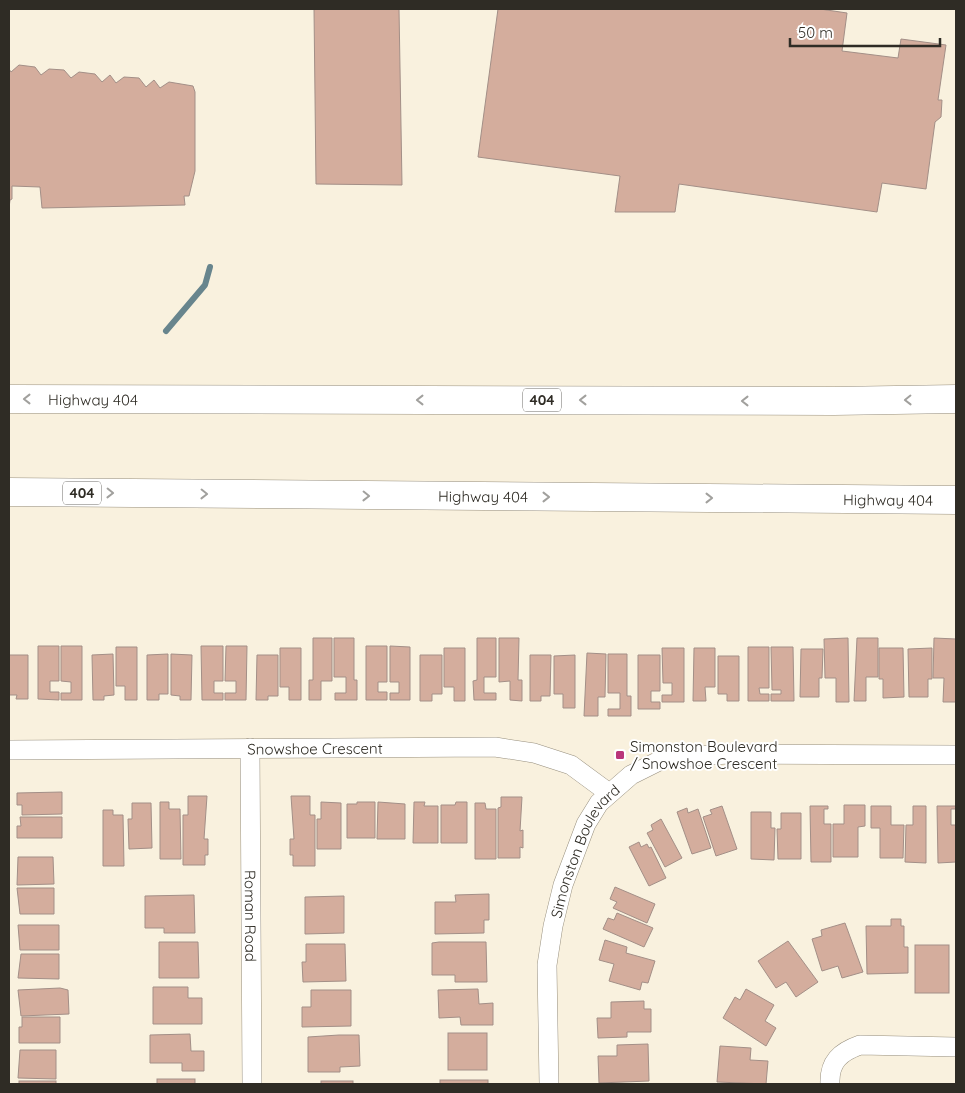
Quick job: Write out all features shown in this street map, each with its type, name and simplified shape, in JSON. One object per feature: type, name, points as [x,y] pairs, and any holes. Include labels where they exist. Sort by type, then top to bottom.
[{"type":"highway","name":"Highway 404","points":[[9,399],[834,401],[956,399]]},
{"type":"highway","name":"Highway 404","points":[[9,492],[956,500]]},
{"type":"street","name":"Snowshoe Crescent","points":[[9,750],[495,746],[534,753],[571,765],[609,793]]},
{"type":"street","name":"Roman Road","points":[[250,748],[252,1084]]},
{"type":"street","name":"Simonston Boulevard","points":[[549,1084],[546,965],[563,885],[586,824],[609,793],[630,775],[665,758],[729,754],[956,755]]},
{"type":"street","points":[[830,1084],[831,1064],[845,1050],[860,1045],[956,1048]]},
{"type":"building","points":[[314,9],[399,9],[402,185],[316,184]]},
{"type":"building","points":[[498,9],[820,9],[847,13],[842,51],[898,58],[901,39],[946,45],[938,100],[942,100],[941,117],[935,122],[926,189],[882,183],[877,212],[679,184],[675,212],[615,212],[620,176],[478,157]]},
{"type":"building","points":[[19,65],[35,67],[41,75],[49,69],[64,70],[71,78],[79,72],[95,74],[102,82],[110,75],[116,83],[124,77],[139,78],[146,87],[154,80],[160,88],[169,82],[193,86],[195,92],[195,171],[189,196],[184,196],[185,205],[42,208],[40,187],[12,186],[12,199],[10,200],[9,208],[9,69],[11,72]]},
{"type":"building","points":[[313,638],[332,638],[332,681],[321,681],[321,700],[309,700],[309,680],[313,680]]},
{"type":"building","points":[[334,638],[354,638],[354,680],[357,680],[357,700],[335,700],[335,693],[346,693],[346,677],[334,677]]},
{"type":"building","points":[[477,638],[496,638],[496,677],[484,677],[484,693],[496,693],[496,700],[474,700],[473,681],[477,680]]},
{"type":"building","points":[[499,638],[519,638],[518,680],[522,680],[522,701],[510,700],[510,681],[499,682]]},
{"type":"building","points":[[848,638],[849,702],[836,702],[836,678],[825,678],[824,639]]},
{"type":"building","points":[[857,638],[878,638],[878,677],[866,677],[866,701],[854,701]]},
{"type":"building","points":[[934,638],[956,639],[956,702],[943,702],[944,678],[933,678]]},
{"type":"building","points":[[38,646],[59,646],[59,681],[50,681],[50,692],[59,692],[59,700],[38,699]]},
{"type":"building","points":[[61,646],[82,646],[82,700],[61,700],[61,693],[71,693],[71,682],[61,681]]},
{"type":"building","points":[[201,646],[223,646],[223,681],[214,681],[214,693],[223,693],[223,700],[202,700]]},
{"type":"building","points":[[226,646],[247,646],[246,700],[225,700],[225,693],[236,693],[236,681],[225,681]]},
{"type":"building","points":[[366,646],[387,646],[387,682],[378,682],[378,692],[387,692],[387,700],[366,700]]},
{"type":"building","points":[[390,646],[410,647],[410,700],[390,700],[390,693],[399,693],[399,682],[390,682]]},
{"type":"building","points":[[116,647],[137,647],[137,700],[125,700],[125,686],[116,686]]},
{"type":"building","points":[[748,647],[769,647],[769,688],[759,688],[760,694],[769,694],[769,701],[748,701]]},
{"type":"building","points":[[771,647],[793,647],[794,701],[771,701],[771,694],[781,694],[781,690],[772,690]]},
{"type":"building","points":[[280,648],[301,648],[301,700],[289,700],[289,687],[280,687]]},
{"type":"building","points":[[444,648],[465,648],[465,701],[454,701],[454,687],[444,687]]},
{"type":"building","points":[[662,648],[684,648],[684,702],[662,702],[662,695],[672,695],[672,683],[663,683]]},
{"type":"building","points":[[694,648],[715,648],[715,687],[705,687],[706,701],[693,701]]},
{"type":"building","points":[[879,648],[903,648],[904,697],[883,698],[883,679],[879,679]]},
{"type":"building","points":[[932,648],[932,679],[928,679],[928,697],[909,697],[908,649]]},
{"type":"building","points":[[801,649],[823,649],[822,678],[819,678],[819,697],[800,697]]},
{"type":"building","points":[[587,653],[606,654],[605,697],[598,697],[598,716],[584,716]]},
{"type":"building","points":[[113,654],[114,695],[104,696],[104,700],[93,700],[92,655]]},
{"type":"building","points":[[168,654],[168,694],[159,694],[159,700],[147,700],[147,655]]},
{"type":"building","points":[[171,654],[192,655],[191,700],[180,700],[180,696],[171,695]]},
{"type":"building","points":[[608,654],[627,654],[627,696],[631,696],[631,716],[608,716],[608,709],[620,709],[620,693],[608,693]]},
{"type":"building","points":[[9,655],[28,655],[28,699],[16,699],[17,695],[9,695]]},
{"type":"building","points":[[257,655],[278,655],[278,696],[268,696],[268,700],[256,700]]},
{"type":"building","points":[[420,655],[442,655],[442,694],[432,694],[432,701],[420,701]]},
{"type":"building","points":[[530,655],[551,655],[550,696],[541,696],[541,701],[530,701]]},
{"type":"building","points":[[575,655],[575,708],[563,708],[563,694],[554,694],[554,656]]},
{"type":"building","points":[[638,655],[660,655],[660,691],[651,691],[651,702],[660,702],[660,709],[638,709]]},
{"type":"building","points":[[718,656],[739,656],[739,701],[727,701],[727,694],[718,694]]},
{"type":"building","points":[[62,792],[62,814],[22,815],[22,805],[17,805],[17,793]]},
{"type":"building","points":[[188,796],[207,796],[204,839],[208,839],[208,855],[205,855],[205,865],[183,865],[183,815],[188,815]]},
{"type":"building","points":[[291,796],[310,796],[310,815],[315,815],[315,866],[293,866],[293,855],[290,855],[290,839],[294,839]]},
{"type":"building","points":[[501,797],[522,797],[520,831],[523,830],[523,848],[520,847],[520,858],[498,858],[498,808],[501,807]]},
{"type":"building","points":[[160,802],[169,802],[169,809],[180,809],[181,859],[160,859]]},
{"type":"building","points":[[321,802],[341,803],[341,849],[317,849],[317,819],[321,819]]},
{"type":"building","points":[[357,802],[375,802],[375,838],[347,838],[347,804],[357,804]]},
{"type":"building","points":[[378,802],[405,804],[405,839],[377,839]]},
{"type":"building","points":[[414,802],[425,802],[424,806],[438,806],[438,843],[413,843]]},
{"type":"building","points":[[456,802],[467,802],[467,843],[441,843],[441,805],[455,805]]},
{"type":"building","points":[[132,803],[151,803],[152,848],[129,849],[128,819],[132,819]]},
{"type":"building","points":[[475,803],[485,803],[486,809],[496,809],[496,859],[475,859]]},
{"type":"building","points":[[844,805],[865,805],[865,826],[858,827],[858,857],[833,857],[833,824],[844,824]]},
{"type":"building","points":[[722,806],[737,849],[716,856],[703,817],[712,814],[710,810]]},
{"type":"building","points":[[810,806],[828,806],[828,809],[824,809],[824,824],[831,824],[831,862],[811,862]]},
{"type":"building","points":[[871,806],[891,806],[891,825],[904,825],[903,858],[880,858],[880,828],[871,828]]},
{"type":"building","points":[[913,806],[926,806],[926,863],[905,862],[906,825],[913,825]]},
{"type":"building","points":[[937,806],[956,806],[956,809],[951,809],[951,825],[956,825],[956,862],[938,863]]},
{"type":"building","points":[[687,808],[688,813],[698,809],[711,848],[692,854],[677,812]]},
{"type":"building","points":[[103,810],[113,810],[113,815],[123,815],[124,866],[103,866]]},
{"type":"building","points":[[751,812],[771,812],[771,828],[775,828],[774,860],[751,859]]},
{"type":"building","points":[[781,813],[801,813],[801,859],[778,859],[777,829],[781,829]]},
{"type":"building","points":[[20,817],[62,817],[62,838],[17,838],[17,826],[21,826]]},
{"type":"building","points":[[661,819],[682,858],[665,867],[647,833],[653,830],[651,825]]},
{"type":"building","points":[[639,842],[641,847],[647,844],[649,848],[651,847],[666,878],[649,886],[629,847]]},
{"type":"building","points":[[18,857],[53,857],[54,884],[17,885]]},
{"type":"building","points":[[615,887],[655,904],[647,923],[613,908],[617,902],[610,899]]},
{"type":"building","points":[[17,888],[54,888],[54,914],[20,914]]},
{"type":"building","points":[[489,894],[489,920],[484,920],[484,933],[435,934],[435,902],[456,902],[455,895]]},
{"type":"building","points":[[194,895],[195,933],[164,933],[164,928],[145,928],[145,896]]},
{"type":"building","points":[[344,896],[344,933],[305,934],[305,897]]},
{"type":"building","points":[[617,913],[653,928],[644,947],[603,929],[608,918],[614,920]]},
{"type":"building","points":[[891,919],[901,919],[901,926],[904,926],[904,947],[908,947],[908,973],[867,974],[866,926],[891,926]]},
{"type":"building","points":[[845,923],[863,972],[842,978],[838,966],[822,971],[812,939],[822,936],[821,930]]},
{"type":"building","points":[[18,925],[59,925],[59,950],[20,950]]},
{"type":"building","points":[[605,940],[627,947],[626,953],[655,961],[648,983],[642,982],[640,990],[609,981],[614,964],[599,960]]},
{"type":"building","points":[[788,941],[818,982],[796,997],[786,982],[776,988],[758,961]]},
{"type":"building","points":[[159,942],[198,942],[199,978],[159,978]]},
{"type":"building","points":[[486,942],[487,982],[455,982],[455,975],[432,975],[432,943]]},
{"type":"building","points":[[306,944],[345,944],[346,981],[303,982],[302,962],[306,962]]},
{"type":"building","points":[[915,945],[949,945],[949,993],[915,993]]},
{"type":"building","points":[[21,954],[59,954],[59,979],[18,978]]},
{"type":"building","points":[[153,987],[188,987],[188,998],[202,998],[202,1024],[153,1024]]},
{"type":"building","points":[[60,988],[68,990],[69,1014],[21,1016],[18,990]]},
{"type":"building","points":[[478,989],[479,1004],[493,1003],[493,1025],[461,1025],[460,1017],[439,1018],[438,990]]},
{"type":"building","points":[[746,989],[774,1005],[765,1021],[776,1028],[766,1046],[723,1018],[735,997],[740,1000]]},
{"type":"building","points":[[311,990],[351,990],[351,1026],[302,1027],[302,1007],[311,1007]]},
{"type":"building","points":[[644,1001],[644,1009],[651,1009],[651,1032],[627,1032],[627,1037],[598,1038],[597,1018],[611,1018],[611,1002]]},
{"type":"building","points":[[22,1017],[60,1017],[60,1043],[19,1043],[19,1027],[22,1027]]},
{"type":"building","points":[[448,1033],[487,1033],[487,1070],[448,1070]]},
{"type":"building","points":[[190,1034],[191,1051],[204,1051],[204,1071],[182,1071],[182,1063],[150,1063],[150,1035]]},
{"type":"building","points":[[359,1035],[360,1066],[340,1067],[340,1072],[308,1072],[308,1037]]},
{"type":"building","points":[[648,1044],[649,1081],[599,1083],[598,1056],[617,1056],[617,1045]]},
{"type":"building","points":[[720,1046],[751,1048],[750,1060],[768,1061],[766,1084],[717,1082]]},
{"type":"building","points":[[20,1050],[56,1050],[56,1079],[18,1078]]},
{"type":"building","points":[[157,1079],[195,1079],[195,1084],[157,1084]]},
{"type":"building","points":[[440,1080],[488,1080],[488,1084],[440,1084]]},
{"type":"building","points":[[19,1081],[56,1081],[56,1084],[19,1084]]},
{"type":"building","points":[[321,1081],[353,1081],[353,1084],[321,1084]]},
{"type":"waterway","points":[[166,331],[205,285],[210,267]]},
{"type":"place","name":"Simonston Boulevard / Snowshoe Crescent","points":[[620,755]]}]
